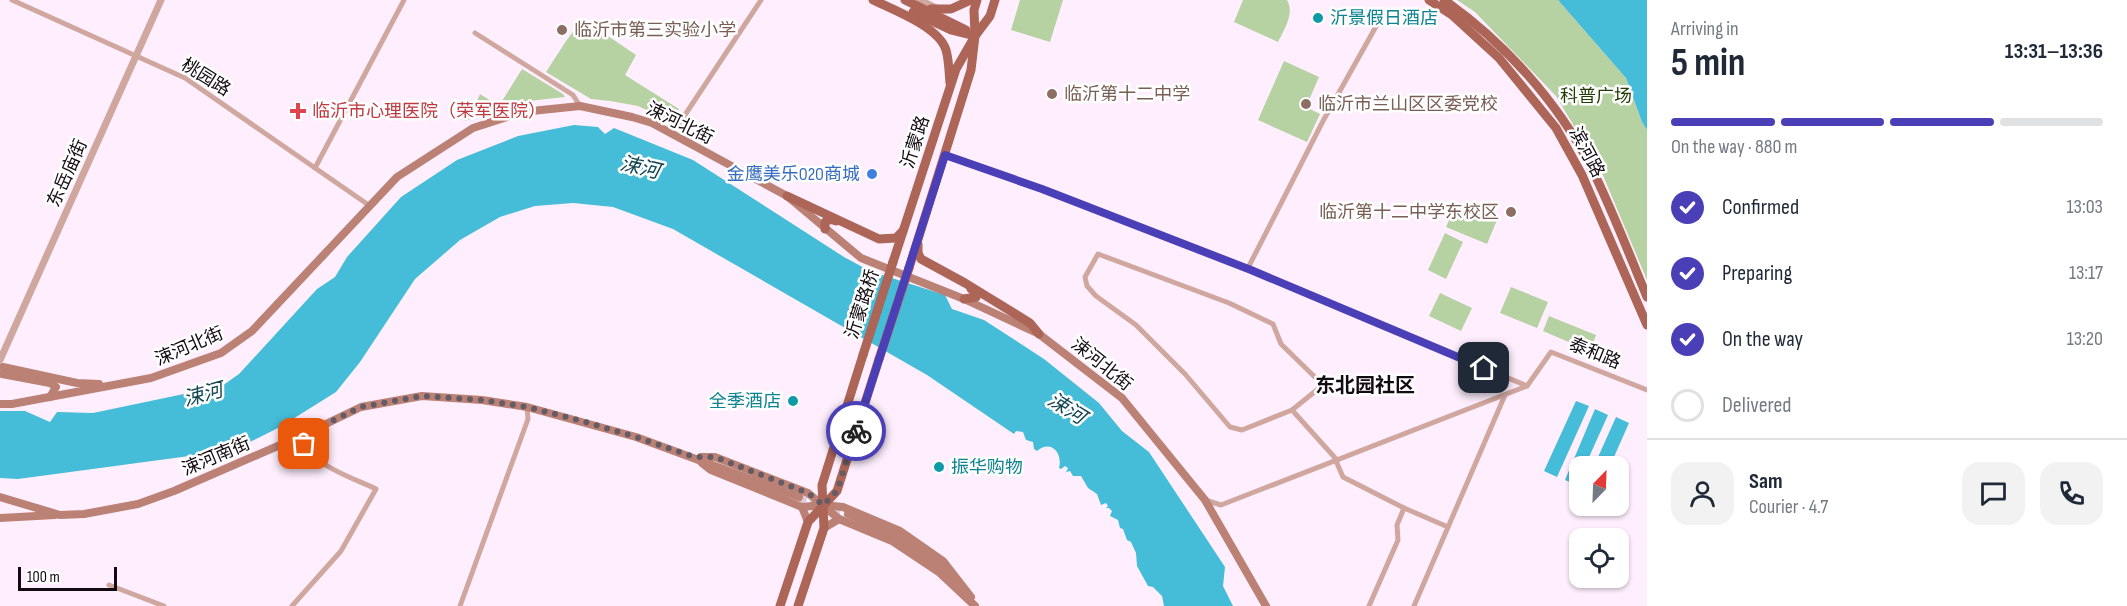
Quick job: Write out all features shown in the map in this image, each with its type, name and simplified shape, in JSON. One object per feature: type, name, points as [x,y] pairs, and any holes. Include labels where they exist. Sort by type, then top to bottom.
[{"type":"main road","points":[[873,0],[921,23],[942,42],[946,49],[951,86]]},
{"type":"main road","points":[[887,0],[951,30],[975,36]]},
{"type":"main road","points":[[904,0],[940,10],[951,9],[971,0]]},
{"type":"main road","name":"沂蒙路","points":[[909,268],[971,70],[975,36],[974,10],[977,0]]},
{"type":"main road","name":"沂蒙路","points":[[893,262],[956,69],[975,36],[990,16],[995,0]]},
{"type":"main road","name":"滨河路","points":[[1429,0],[1452,15],[1499,58],[1556,128],[1582,175],[1647,325]]},
{"type":"main road","name":"滨河路","points":[[1444,0],[1458,9],[1507,52],[1567,127],[1590,166],[1647,297]]},
{"type":"main road","points":[[922,4],[975,36]]},
{"type":"main road","name":"涑河北街","points":[[0,404],[12,404],[151,378],[221,353],[252,331],[397,177],[473,128],[522,112],[580,106],[652,123],[787,196],[861,258],[1040,334],[1122,398],[1205,500],[1266,606]]},
{"type":"main road","points":[[787,196],[879,239],[896,238],[904,229]]},
{"type":"main road","points":[[825,229],[825,222],[832,219],[889,246],[893,262]]},
{"type":"main road","points":[[918,238],[918,253],[921,259],[1030,323],[1040,334]]},
{"type":"main road","name":"沂蒙路桥","points":[[823,505],[822,485],[893,262]]},
{"type":"main road","points":[[909,268],[920,264],[925,265],[976,292],[976,297],[964,300]]},
{"type":"main road","name":"沂蒙路桥","points":[[837,491],[909,268]]},
{"type":"main road","points":[[1,368],[77,383],[113,385]]},
{"type":"main road","points":[[1,368],[50,383],[56,387],[50,397]]},
{"type":"main road","name":"涑河南街","points":[[0,497],[60,515],[84,514],[147,500],[303,435],[361,407],[422,396],[482,400],[527,407],[636,437],[718,465],[799,497]]},
{"type":"main road","points":[[694,457],[715,457],[808,493],[839,519],[892,541],[916,555],[940,573],[976,606]]},
{"type":"main road","points":[[694,457],[711,470],[802,507],[823,505],[845,511],[891,534],[917,549],[943,569],[976,606]]},
{"type":"main road","points":[[780,606],[808,522],[837,491],[845,511]]},
{"type":"main road","points":[[0,516],[21,514],[23,509],[21,503]]},
{"type":"main road","points":[[798,606],[824,528],[823,505]]},
{"type":"main road","points":[[802,507],[808,522]]},
{"type":"main road","points":[[0,516],[84,514]]},
{"type":"main road","points":[[824,528],[839,519]]},
{"type":"street","name":"桃园路","points":[[12,0],[185,78],[369,206]]},
{"type":"street","name":"东岳庙街","points":[[1,368],[161,0]]},
{"type":"street","points":[[315,168],[404,0]]},
{"type":"street","points":[[677,127],[761,0]]},
{"type":"street","points":[[1248,268],[1323,121],[1383,14]]},
{"type":"street","points":[[475,33],[573,95],[580,106]]},
{"type":"street","points":[[945,155],[1042,189],[1248,268],[1527,387]]},
{"type":"street","points":[[1098,254],[1229,303],[1273,324],[1281,344],[1323,385],[1292,410],[1242,430],[1230,427],[1185,374],[1136,325],[1096,296],[1087,286],[1085,277],[1098,254]]},
{"type":"street","name":"泰和路","points":[[1527,387],[1551,352],[1647,390]]},
{"type":"street","points":[[1205,500],[1221,505],[1527,387]]},
{"type":"street","points":[[1414,606],[1504,395]]},
{"type":"street","points":[[460,606],[528,419],[527,407]]},
{"type":"street","points":[[1292,410],[1337,460],[1343,477],[1448,528]]},
{"type":"street","points":[[292,606],[341,551],[376,489],[320,462],[304,444],[303,435]]},
{"type":"street","points":[[1218,522],[1221,505]]},
{"type":"street","points":[[1370,606],[1398,540],[1397,525],[1404,508]]},
{"type":"street","points":[[109,585],[164,606]]},
{"type":"green space","points":[[1020,0],[1063,0],[1050,42],[1011,30]]},
{"type":"green space","points":[[1243,0],[1287,0],[1289,16],[1278,42],[1234,22]]},
{"type":"green space","name":"科普广场","points":[[1457,0],[1558,0],[1626,78],[1647,130],[1647,280],[1602,173],[1556,96],[1475,12]]},
{"type":"green space","points":[[583,19],[636,55],[625,75],[679,109],[672,122],[638,106],[591,99],[546,72]]},
{"type":"green space","points":[[1284,61],[1319,77],[1306,107],[1320,114],[1307,142],[1258,120]]},
{"type":"green space","points":[[522,69],[565,97],[529,101],[465,121],[461,119],[472,112],[480,94],[499,106]]},
{"type":"green space","points":[[1461,205],[1497,220],[1487,244],[1446,227],[1455,207],[1460,209]]},
{"type":"green space","points":[[1445,233],[1463,242],[1446,279],[1428,270]]},
{"type":"green space","points":[[1511,287],[1548,302],[1537,328],[1500,313]]},
{"type":"green space","points":[[1440,293],[1472,308],[1461,331],[1429,316]]},
{"type":"green space","points":[[1549,316],[1596,335],[1591,348],[1587,350],[1543,331]]},
{"type":"water","points":[[1558,0],[1647,0],[1647,130],[1626,78]]},
{"type":"water","name":"涑河","points":[[574,125],[598,127],[605,134],[614,128],[693,160],[844,257],[870,271],[945,295],[952,309],[984,320],[1044,359],[1099,403],[1122,431],[1149,452],[1225,567],[1223,586],[1233,606],[1164,606],[1162,596],[1153,587],[1148,586],[1137,566],[1136,553],[1131,542],[1127,540],[1118,520],[1110,516],[1112,511],[1106,508],[1108,506],[1106,503],[1101,505],[1097,494],[1088,488],[1081,476],[1073,476],[1070,471],[1066,472],[1068,468],[1065,466],[1059,468],[1059,457],[1055,449],[1047,446],[1037,451],[1034,449],[1033,442],[1026,440],[1023,432],[1016,431],[1014,434],[927,375],[673,229],[613,207],[573,203],[535,206],[500,217],[460,240],[415,279],[360,362],[336,392],[280,427],[234,450],[18,479],[0,478],[0,411],[25,411],[50,422],[57,412],[93,413],[222,386],[239,374],[317,289],[335,277],[347,257],[401,197],[457,160],[518,136]]},
{"type":"water","points":[[1576,401],[1589,406],[1557,477],[1544,471]]},
{"type":"water","points":[[1595,409],[1608,415],[1590,456],[1575,456]]},
{"type":"water","points":[[1616,417],[1629,423],[1614,456],[1598,456]]},
{"type":"tunnel","points":[[799,497],[848,514]]},
{"type":"way so far","points":[[304,444],[303,435],[361,407],[422,396],[482,400],[527,407],[582,421],[694,457],[715,457],[808,493],[823,505],[837,491],[856,431]]},
{"type":"place","name":"沂景假日酒店","points":[[1318,18]]},
{"type":"place","name":"临沂市第三实验小学","points":[[562,30]]},
{"type":"place","name":"临沂第十二中学","points":[[1052,94]]},
{"type":"place","name":"临沂市兰山区区委党校","points":[[1306,104]]},
{"type":"place","name":"临沂市心理医院（荣军医院）","points":[[298,111]]},
{"type":"place","name":"金鹰美乐O2O商城","points":[[872,174]]},
{"type":"place","name":"临沂第十二中学东校区","points":[[1511,212]]},
{"type":"place","name":"全季酒店","points":[[793,401]]},
{"type":"place","name":"振华购物","points":[[939,467]]},
{"type":"district","name":"东北园社区","points":[[1365,385]]},
{"type":"route","points":[[856,431],[945,155],[1042,189],[1251,270],[1484,368]]}]
